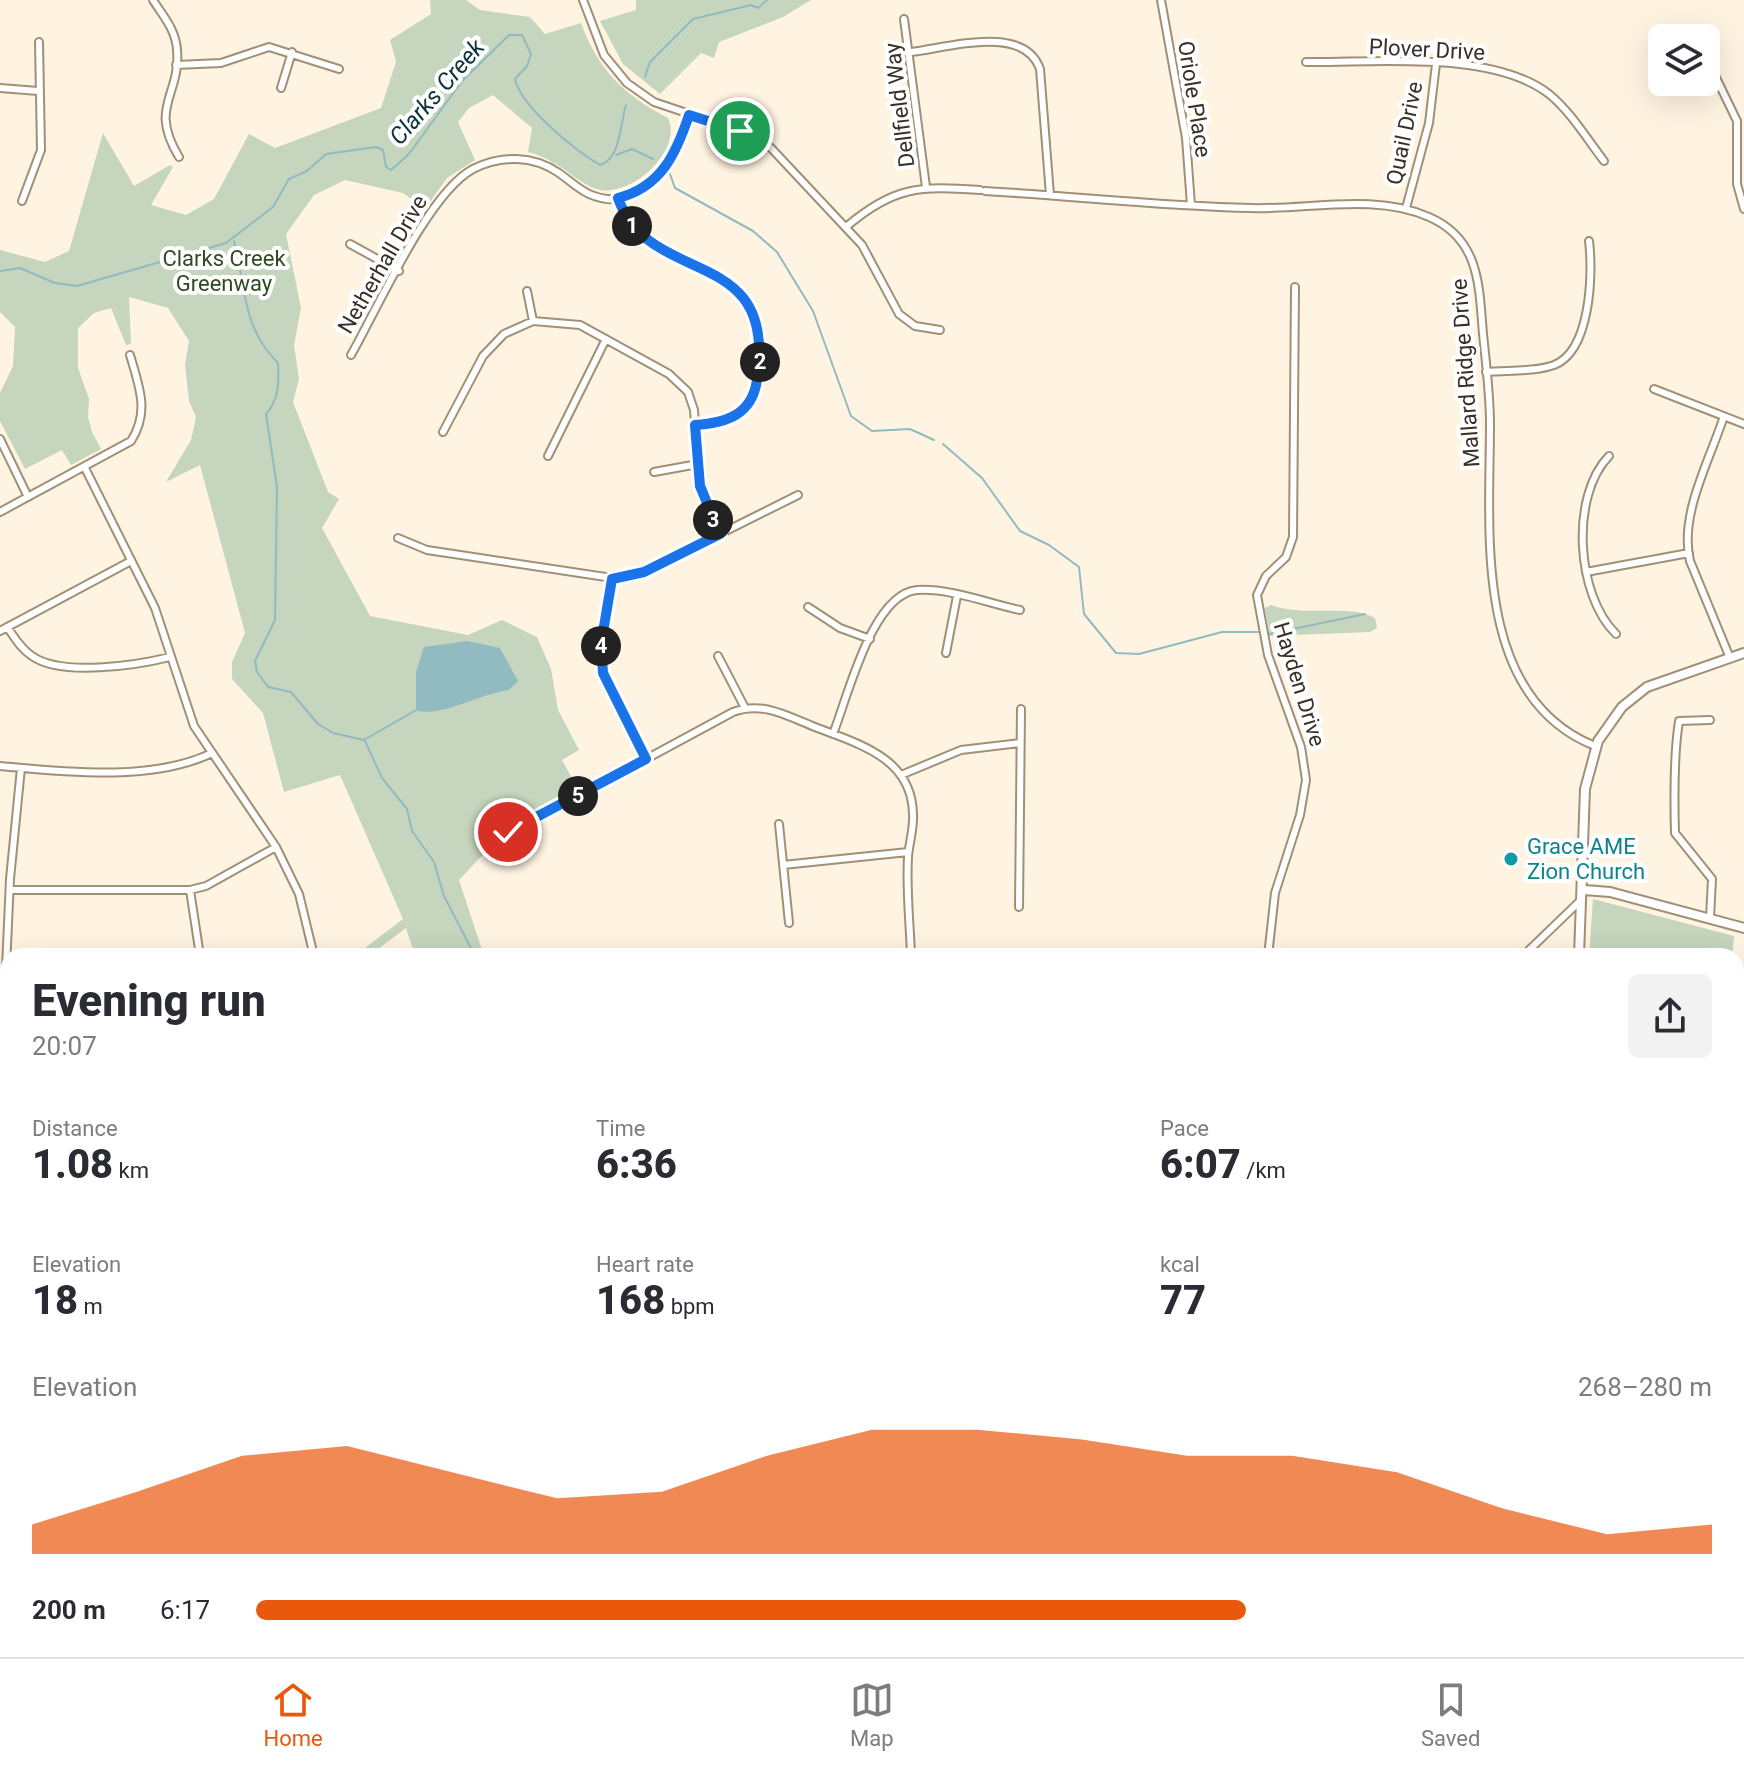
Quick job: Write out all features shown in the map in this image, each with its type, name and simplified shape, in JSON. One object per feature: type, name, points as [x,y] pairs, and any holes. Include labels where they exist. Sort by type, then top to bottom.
[{"type":"main road","points":[[1580,948],[1584,894],[1585,789],[1595,746],[1622,707],[1647,687],[1744,653]]},
{"type":"main road","points":[[1584,894],[1610,892],[1744,928]]},
{"type":"street","points":[[153,0],[174,34],[176,65],[164,119],[168,138],[179,157]]},
{"type":"street","points":[[583,0],[597,41],[616,71],[647,98],[740,131],[771,148],[871,257],[899,314],[915,326],[940,330]]},
{"type":"street","name":"Oriole Place","points":[[1161,0],[1186,138],[1191,205]]},
{"type":"street","name":"Dellfield Way","points":[[904,19],[911,52],[926,187]]},
{"type":"street","points":[[22,201],[41,150],[39,42]]},
{"type":"street","points":[[911,52],[1008,43],[1029,52],[1040,69],[1050,195]]},
{"type":"street","points":[[176,65],[221,63],[262,48],[292,52],[339,69]]},
{"type":"street","points":[[281,88],[292,52]]},
{"type":"street","name":"Plover Drive","points":[[1306,62],[1436,64],[1492,70],[1538,87],[1560,105],[1604,161]]},
{"type":"street","name":"Quail Drive","points":[[1406,208],[1429,123],[1436,64]]},
{"type":"street","points":[[1720,86],[1737,121],[1737,184],[1744,209]]},
{"type":"street","points":[[0,88],[38,91]]},
{"type":"street","points":[[689,115],[666,168],[644,188],[618,198],[630,223],[645,239],[730,284],[742,295],[755,316],[761,353],[752,399],[743,412],[729,420],[695,425]]},
{"type":"street","name":"Netherhall Drive","points":[[351,355],[445,192],[461,177],[483,165],[507,159],[533,161],[554,169],[590,195],[618,198]]},
{"type":"street","name":"Mallard Ridge Drive","points":[[846,227],[888,196],[926,187],[1284,209],[1389,205],[1406,208],[1448,228],[1471,256],[1479,278],[1486,372],[1490,563],[1498,617],[1517,668],[1538,704],[1561,728],[1595,746]]},
{"type":"street","points":[[1486,372],[1545,367],[1558,363],[1574,349],[1583,332],[1591,265],[1589,241]]},
{"type":"street","points":[[350,244],[399,271]]},
{"type":"street","name":"Hayden Drive","points":[[1269,948],[1275,893],[1300,815],[1306,780],[1301,747],[1268,655],[1257,595],[1266,576],[1286,557],[1293,537],[1295,287]]},
{"type":"street","points":[[527,291],[533,321]]},
{"type":"street","points":[[443,432],[483,356],[504,334],[533,321],[566,321],[606,339],[681,383],[692,400],[702,493],[720,534]]},
{"type":"street","points":[[548,456],[606,339]]},
{"type":"street","points":[[0,512],[124,447],[140,424],[143,405],[130,355]]},
{"type":"street","points":[[1654,389],[1744,424]]},
{"type":"street","points":[[1724,416],[1689,520],[1689,553],[1730,658]]},
{"type":"street","points":[[0,439],[28,497]]},
{"type":"street","points":[[1609,456],[1593,475],[1587,492],[1586,572],[1594,605],[1616,634]]},
{"type":"street","points":[[654,472],[698,464]]},
{"type":"street","points":[[85,468],[155,608],[194,726],[276,847],[299,894],[312,948]]},
{"type":"street","points":[[398,538],[427,550],[612,579],[644,572],[798,495]]},
{"type":"street","points":[[1586,572],[1689,553]]},
{"type":"street","points":[[131,561],[4,629],[34,658],[49,663],[137,665],[170,657]]},
{"type":"street","points":[[612,579],[601,644],[603,673],[646,759]]},
{"type":"street","points":[[833,734],[881,613],[902,594],[925,590],[1020,610]]},
{"type":"street","points":[[946,653],[957,596]]},
{"type":"street","points":[[808,607],[840,628],[870,639]]},
{"type":"street","points":[[718,656],[745,708]]},
{"type":"street","points":[[497,831],[515,830],[745,708],[770,709],[879,753],[901,775],[913,811],[908,852],[911,948]]},
{"type":"street","points":[[1019,907],[1021,709]]},
{"type":"street","points":[[1710,720],[1679,721],[1673,747],[1678,760],[1675,833],[1712,879],[1710,918]]},
{"type":"street","points":[[901,775],[961,750],[1020,743]]},
{"type":"street","points":[[0,766],[152,770],[187,765],[212,753]]},
{"type":"street","points":[[7,948],[21,768]]},
{"type":"street","points":[[779,824],[789,923]]},
{"type":"street","points":[[10,890],[190,890],[206,886],[276,847]]},
{"type":"street","points":[[783,865],[908,852]]},
{"type":"street","points":[[190,890],[199,948]]},
{"type":"street","points":[[1531,948],[1584,894]]},
{"type":"green space","name":"Clarks Creek Greenway","points":[[430,0],[466,0],[480,10],[530,17],[545,34],[581,23],[604,68],[614,80],[638,100],[668,118],[671,131],[662,156],[640,178],[627,186],[600,190],[549,160],[528,152],[532,128],[493,95],[469,108],[458,122],[475,160],[447,178],[425,209],[403,193],[345,180],[314,195],[286,234],[301,308],[294,345],[299,379],[293,402],[328,492],[339,499],[322,528],[370,616],[468,635],[502,620],[537,637],[551,669],[558,710],[579,750],[562,760],[578,789],[518,823],[498,817],[483,827],[483,835],[492,845],[459,880],[481,948],[412,948],[406,928],[379,948],[365,948],[403,919],[340,775],[284,792],[263,713],[232,679],[232,662],[245,633],[200,465],[166,482],[191,440],[196,417],[189,401],[185,365],[189,341],[168,308],[129,297],[131,344],[126,345],[111,308],[94,313],[78,328],[78,368],[89,399],[88,417],[92,432],[101,449],[71,465],[62,450],[25,469],[0,421],[0,393],[13,366],[15,327],[0,312],[0,250],[45,262],[69,251],[103,133],[134,186],[170,165],[173,167],[151,205],[186,215],[214,199],[249,134],[275,148],[381,108],[396,62],[390,40],[431,14]]},
{"type":"green space","points":[[636,0],[811,0],[783,17],[719,42],[714,58],[701,53],[660,94],[623,64],[600,21],[636,10]]},
{"type":"green space","points":[[1271,605],[1284,609],[1353,611],[1375,618],[1377,628],[1370,632],[1270,636],[1265,608]]},
{"type":"green space","points":[[1593,899],[1734,936],[1733,948],[1590,948]]},
{"type":"water","points":[[468,641],[500,648],[518,681],[509,690],[449,708],[425,712],[416,710],[416,672],[424,647]]},
{"type":"waterway","name":"Clarks Creek","points":[[645,77],[650,62],[693,19],[751,5],[758,8],[767,0]]},
{"type":"waterway","name":"Clarks Creek","points":[[0,271],[20,268],[55,283],[77,286],[226,243],[273,207],[289,179],[307,171],[326,154],[376,147],[383,150],[386,167],[391,170],[409,154],[462,81],[509,35],[522,35],[531,54],[527,66],[515,79],[527,102],[564,139],[600,165],[612,156],[616,148],[626,105]]},
{"type":"waterway","points":[[616,155],[632,149],[653,159]]},
{"type":"waterway","points":[[670,174],[675,188],[753,231],[777,252],[813,311],[851,416],[872,431],[910,429],[934,440]]},
{"type":"waterway","points":[[234,241],[251,320],[257,335],[278,363],[276,397],[266,414],[277,487],[275,620],[255,661],[257,672],[268,687],[291,692],[318,724],[333,733],[364,740],[416,710]]},
{"type":"waterway","points":[[943,444],[982,478],[1020,531],[1049,545],[1079,567],[1084,614],[1116,653],[1139,654],[1222,632],[1259,632]]},
{"type":"waterway","points":[[1269,634],[1365,614]]},
{"type":"waterway","points":[[365,741],[382,778],[407,809],[412,831],[434,862],[444,896],[471,948]]},
{"type":"place","name":"Grace AME Zion Church","points":[[1511,859]]},
{"type":"route","points":[[508,832],[646,759],[607,686],[601,663],[601,644],[612,579],[644,572],[720,534],[700,486],[695,425],[720,423],[743,412],[757,386],[760,341],[755,316],[742,295],[718,276],[650,243],[624,215],[618,198],[644,188],[666,168],[677,149],[689,115],[740,131]]}]
